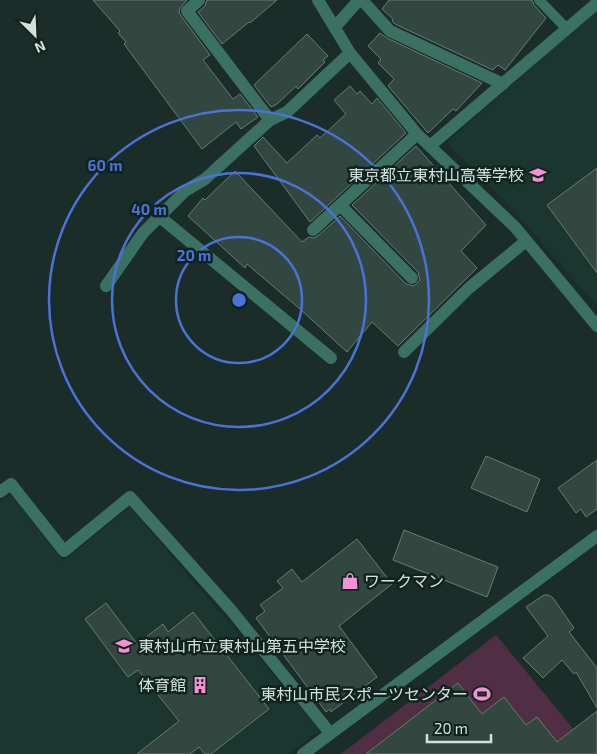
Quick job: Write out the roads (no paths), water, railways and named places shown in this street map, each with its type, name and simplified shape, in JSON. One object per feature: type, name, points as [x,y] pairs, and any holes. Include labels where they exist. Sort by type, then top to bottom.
[{"type":"street","points":[[199,0],[187,11],[270,120]]},
{"type":"street","points":[[318,0],[350,53],[417,134],[515,227],[597,326]]},
{"type":"street","points":[[336,27],[360,0],[390,31],[503,84]]},
{"type":"street","points":[[430,146],[597,3]]},
{"type":"street","points":[[106,286],[143,233],[185,191],[205,179],[270,120],[287,112],[350,53]]},
{"type":"street","points":[[314,230],[417,134]]},
{"type":"street","points":[[340,205],[412,278]]},
{"type":"street","points":[[160,217],[331,358]]},
{"type":"street","points":[[404,352],[468,288],[526,240]]},
{"type":"street","points":[[0,492],[11,484],[64,551],[130,497],[231,610],[330,733]]},
{"type":"street","points":[[302,754],[597,536]]},
{"type":"lane","points":[[539,0],[567,29]]},
{"type":"place","name":"東京都立東村山高等学校","points":[[538,175]]},
{"type":"place","name":"ワークマン","points":[[350,581]]},
{"type":"place","name":"東村山市立東村山第五中学校","points":[[124,646]]},
{"type":"place","name":"体育館","points":[[200,685]]},
{"type":"place","name":"東村山市民スポーツセンター","points":[[482,694]]}]
